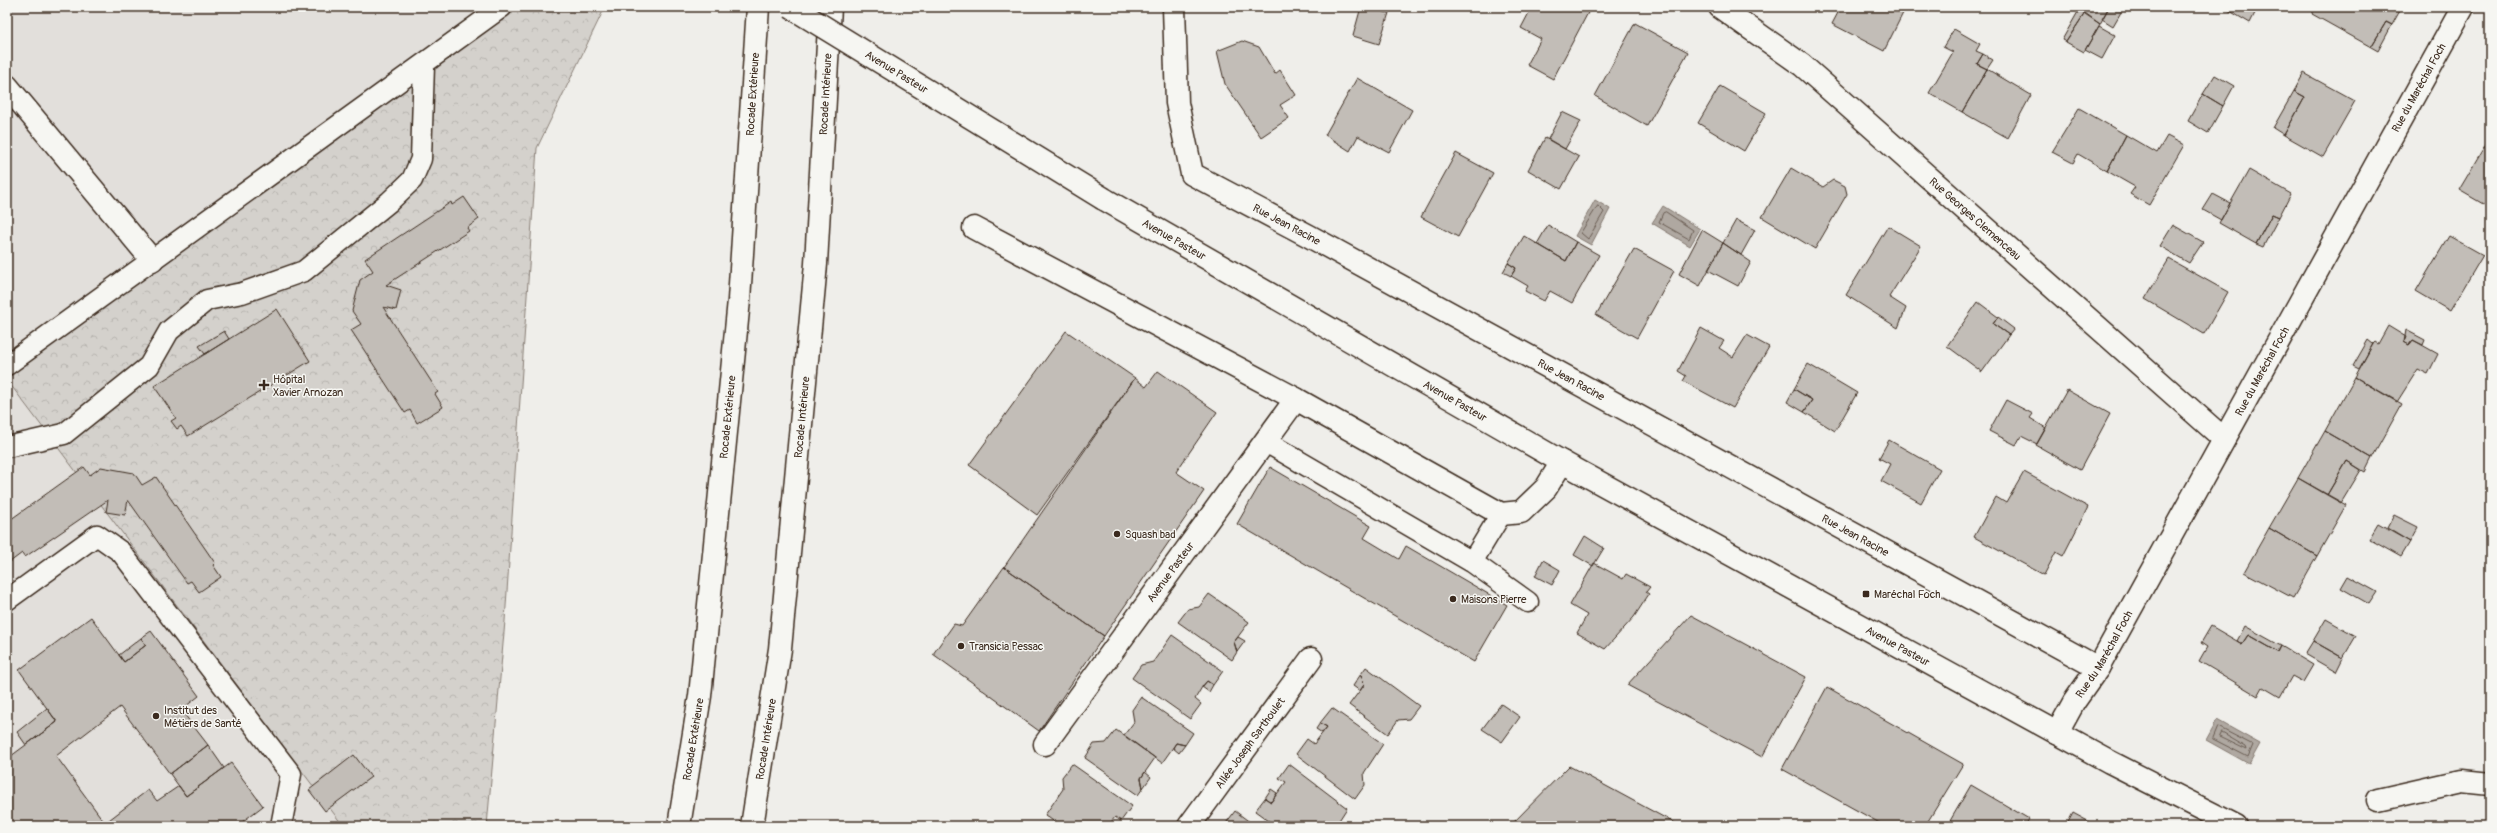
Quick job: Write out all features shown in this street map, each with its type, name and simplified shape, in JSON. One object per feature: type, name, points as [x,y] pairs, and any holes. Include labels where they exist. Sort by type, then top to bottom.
[{"type":"main road","name":"Rocade Extérieure","points":[[679,826],[700,696],[739,300],[758,7]]},
{"type":"main road","name":"Avenue Pasteur","points":[[791,7],[1104,199],[1562,462],[2057,733],[2158,787],[2236,826]]},
{"type":"main road","name":"Rocade Intérieure","points":[[752,826],[780,649],[816,264],[830,7]]},
{"type":"main road","name":"Rue Jean Racine","points":[[1174,7],[1177,103],[1192,174],[1309,236],[2098,668]]},
{"type":"main road","name":"Rue Georges Clemenceau","points":[[1720,7],[1802,65],[2224,439]]},
{"type":"main road","name":"Rue du Maréchal Foch","points":[[2057,733],[2074,702],[2098,668],[2463,7]]},
{"type":"main road","points":[[7,86],[152,260]]},
{"type":"main road","points":[[974,228],[1296,400],[1501,514],[1521,512],[1546,488],[1562,462]]},
{"type":"main road","name":"Avenue Pasteur","points":[[1045,744],[1296,400]]},
{"type":"main road","name":"Allée Joseph Sarthoulet","points":[[1189,826],[1311,659]]},
{"type":"main road","points":[[2378,800],[2462,781],[2490,784]]},
{"type":"lane","points":[[7,365],[424,65],[502,7]]},
{"type":"lane","points":[[7,447],[64,434],[149,366],[169,331],[207,300],[242,293],[304,271],[389,202],[412,180],[421,159],[424,65]]},
{"type":"lane","points":[[1266,442],[1472,562],[1528,602]]},
{"type":"lane","points":[[1472,562],[1501,514]]},
{"type":"lane","points":[[7,600],[97,534],[121,552],[291,774],[281,826]]},
{"type":"shaded area","name":"Hôpital Xavier Arnozan","points":[[7,7],[512,7],[505,621],[487,826],[7,826]]},
{"type":"green space","name":"Hôpital Xavier Arnozan","points":[[499,7],[605,7],[537,148],[505,621],[487,826],[337,826],[341,823],[7,380],[7,365]]},
{"type":"water","points":[[1595,200],[1610,209],[1591,245],[1575,236]]},
{"type":"water","points":[[1663,206],[1700,229],[1690,246],[1652,223]]},
{"type":"water","points":[[2217,720],[2260,744],[2249,764],[2206,740]]},
{"type":"building","points":[[1361,7],[1389,13],[1379,44],[1353,36]]},
{"type":"building","points":[[1532,7],[1591,7],[1553,79],[1527,65],[1541,39],[1521,28]]},
{"type":"building","points":[[1841,7],[1906,7],[1884,51],[1832,24]]},
{"type":"building","points":[[2081,7],[2109,7],[2100,24],[2079,10]]},
{"type":"building","points":[[2109,7],[2124,7],[2113,26],[2102,19]]},
{"type":"building","points":[[2223,7],[2258,7],[2250,23]]},
{"type":"building","points":[[2316,7],[2402,7],[2392,25],[2386,22],[2371,47],[2312,14]]},
{"type":"building","points":[[2079,10],[2085,13],[2066,42],[2062,40]]},
{"type":"building","points":[[2085,13],[2100,24],[2084,52],[2066,42]]},
{"type":"building","points":[[2386,22],[2392,25],[2378,51],[2371,47]]},
{"type":"building","points":[[1635,23],[1688,52],[1647,126],[1595,96]]},
{"type":"building","points":[[2099,26],[2115,35],[2102,59],[2085,50]]},
{"type":"building","points":[[1954,29],[1980,44],[1976,51],[1983,54],[1977,64],[1987,69],[1962,112],[1929,93],[1953,52],[1943,47]]},
{"type":"building","points":[[1242,41],[1259,47],[1275,74],[1280,70],[1296,95],[1280,105],[1289,118],[1261,137],[1225,84],[1217,51]]},
{"type":"building","points":[[1983,54],[1993,60],[1987,69],[1977,64]]},
{"type":"building","points":[[1987,69],[2031,95],[2008,138],[1962,112]]},
{"type":"building","points":[[2304,73],[2355,101],[2323,157],[2284,135],[2305,97],[2294,91]]},
{"type":"building","points":[[2215,75],[2234,86],[2223,106],[2203,94]]},
{"type":"building","points":[[1357,78],[1412,110],[1389,152],[1358,136],[1350,151],[1325,135]]},
{"type":"building","points":[[1720,86],[1766,113],[1744,151],[1698,123]]},
{"type":"building","points":[[2294,91],[2305,97],[2284,135],[2273,128]]},
{"type":"building","points":[[2203,94],[2223,106],[2208,133],[2188,121]]},
{"type":"building","points":[[2079,108],[2126,135],[2107,171],[2078,154],[2073,163],[2052,152]]},
{"type":"building","points":[[1562,112],[1581,121],[1565,149],[1548,139]]},
{"type":"building","points":[[2126,135],[2157,153],[2167,136],[2184,145],[2149,205],[2130,194],[2135,187],[2107,171]]},
{"type":"building","points":[[1545,138],[1579,157],[1561,189],[1528,170]]},
{"type":"building","points":[[2490,138],[2490,208],[2459,190]]},
{"type":"building","points":[[1456,153],[1493,173],[1458,237],[1421,217]]},
{"type":"building","points":[[1791,168],[1823,187],[1833,180],[1845,186],[1847,194],[1815,249],[1762,217]]},
{"type":"building","points":[[2249,170],[2291,194],[2279,217],[2272,214],[2256,244],[2219,223]]},
{"type":"building","points":[[2213,194],[2230,203],[2221,220],[2203,210]]},
{"type":"building","points":[[464,197],[479,219],[467,228],[469,231],[386,285],[401,290],[396,310],[383,307],[438,392],[435,394],[443,407],[417,423],[410,410],[405,413],[351,330],[361,324],[352,311],[360,280],[373,271],[365,259],[451,202],[452,205]]},
{"type":"building","points":[[2272,214],[2279,217],[2263,247],[2256,244]]},
{"type":"building","points":[[1736,220],[1755,230],[1741,255],[1723,243]]},
{"type":"building","points":[[1548,225],[1576,242],[1566,261],[1537,244]]},
{"type":"building","points":[[2173,225],[2203,242],[2189,263],[2160,246]]},
{"type":"building","points":[[1888,226],[1921,246],[1889,297],[1906,308],[1898,328],[1846,295]]},
{"type":"building","points":[[1702,230],[1723,243],[1700,286],[1679,274]]},
{"type":"building","points":[[1524,236],[1566,261],[1576,242],[1599,255],[1572,303],[1550,291],[1544,301],[1525,291],[1528,286],[1511,276],[1516,268],[1508,263]]},
{"type":"building","points":[[2449,236],[2483,255],[2450,311],[2416,291]]},
{"type":"building","points":[[1723,243],[1751,262],[1738,286],[1708,270]]},
{"type":"building","points":[[1634,249],[1674,271],[1637,338],[1596,315]]},
{"type":"building","points":[[2169,259],[2228,292],[2204,334],[2145,299]]},
{"type":"building","points":[[1508,263],[1516,268],[1511,276],[1503,272]]},
{"type":"building","points":[[1978,302],[1998,317],[1993,324],[2009,335],[1982,372],[1947,346]]},
{"type":"building","points":[[277,309],[310,361],[188,436],[181,426],[177,429],[171,421],[176,418],[154,386]]},
{"type":"building","points":[[1998,317],[2014,329],[2009,335],[1993,324]]},
{"type":"building","points":[[2388,326],[2406,337],[2404,342],[2409,345],[2413,340],[2438,354],[2428,374],[2418,369],[2397,402],[2355,377],[2373,344],[2375,342],[2378,344]]},
{"type":"building","points":[[1701,328],[1724,341],[1719,348],[1733,357],[1747,335],[1769,347],[1733,408],[1683,381],[1686,376],[1678,371]]},
{"type":"building","points":[[2406,330],[2425,340],[2423,345],[2413,340],[2409,345],[2404,342]]},
{"type":"building","points":[[224,331],[229,339],[205,354],[199,346]]},
{"type":"building","points":[[1066,331],[1135,378],[1037,515],[969,465]]},
{"type":"building","points":[[2368,340],[2373,344],[2359,369],[2353,366]]},
{"type":"building","points":[[1808,364],[1857,393],[1835,431],[1804,412],[1812,400],[1794,389]]},
{"type":"building","points":[[1158,371],[1217,412],[1176,472],[1204,491],[1104,636],[1004,567],[1135,378],[1146,387]]},
{"type":"building","points":[[2355,377],[2402,404],[2372,458],[2325,431]]},
{"type":"building","points":[[1794,389],[1812,400],[1804,412],[1787,402]]},
{"type":"building","points":[[2067,390],[2110,414],[2080,470],[2036,445]]},
{"type":"building","points":[[2006,400],[2033,414],[2030,418],[2046,428],[2037,444],[2021,436],[2016,445],[1989,431]]},
{"type":"building","points":[[2325,431],[2372,458],[2365,472],[2347,461],[2327,495],[2298,478]]},
{"type":"building","points":[[1889,440],[1940,469],[1921,503],[1881,481],[1890,464],[1879,458]]},
{"type":"building","points":[[2347,461],[2361,470],[2341,503],[2327,495]]},
{"type":"building","points":[[84,467],[90,475],[101,467],[134,473],[142,485],[156,477],[215,563],[213,565],[221,577],[199,592],[191,581],[187,583],[128,500],[125,515],[106,512],[108,500],[25,557],[22,553],[10,562],[7,558],[7,522]]},
{"type":"building","points":[[1270,467],[1371,526],[1364,538],[1399,559],[1406,546],[1507,605],[1474,662],[1237,524]]},
{"type":"building","points":[[2024,472],[2088,507],[2063,556],[2056,552],[2044,575],[1974,537],[1996,497],[2006,503]]},
{"type":"building","points":[[2298,478],[2346,505],[2317,556],[2269,528]]},
{"type":"building","points":[[2394,515],[2418,527],[2410,542],[2387,528]]},
{"type":"building","points":[[2378,524],[2410,542],[2401,557],[2369,539]]},
{"type":"building","points":[[2269,528],[2317,556],[2293,598],[2244,572]]},
{"type":"building","points":[[1585,536],[1604,548],[1593,566],[1574,555]]},
{"type":"building","points":[[1543,560],[1560,570],[1552,585],[1535,576]]},
{"type":"building","points":[[1594,563],[1623,579],[1626,574],[1650,587],[1646,592],[1649,594],[1634,617],[1605,649],[1577,633],[1587,615],[1570,605]]},
{"type":"building","points":[[1004,567],[1104,636],[1039,731],[933,654],[954,624],[962,626]]},
{"type":"building","points":[[2348,576],[2377,592],[2369,604],[2341,588]]},
{"type":"building","points":[[1209,594],[1249,622],[1234,642],[1237,652],[1232,660],[1178,622],[1188,609],[1199,607]]},
{"type":"building","points":[[1691,615],[1806,677],[1762,757],[1627,685]]},
{"type":"building","name":"Institut des Métiers de Santé","points":[[91,617],[124,662],[146,645],[141,638],[151,631],[199,696],[181,710],[208,745],[170,774],[120,707],[56,756],[105,823],[148,790],[157,801],[179,786],[186,796],[231,763],[263,806],[242,822],[245,826],[7,826],[7,759],[57,722],[19,670]]},
{"type":"building","points":[[2326,619],[2356,636],[2343,658],[2313,641]]},
{"type":"building","points":[[2211,626],[2242,644],[2248,635],[2278,652],[2281,646],[2313,665],[2303,682],[2292,676],[2280,697],[2263,687],[2258,696],[2199,661],[2207,647],[2201,643]]},
{"type":"building","points":[[2245,626],[2281,646],[2278,652],[2248,635],[2242,644],[2237,641]]},
{"type":"building","points":[[1172,635],[1223,671],[1213,685],[1207,681],[1202,687],[1195,699],[1201,704],[1190,719],[1132,678],[1141,665],[1153,662]]},
{"type":"building","points":[[1238,637],[1245,641],[1237,652],[1234,642]]},
{"type":"building","points":[[141,638],[146,645],[124,662],[119,655]]},
{"type":"building","points":[[2313,641],[2343,658],[2336,672],[2305,654]]},
{"type":"building","points":[[1366,667],[1419,706],[1409,719],[1398,720],[1388,734],[1349,705],[1364,685],[1361,674]]},
{"type":"building","points":[[1361,674],[1364,685],[1360,691],[1353,686]]},
{"type":"building","points":[[1207,681],[1213,685],[1209,692],[1202,687]]},
{"type":"building","points":[[1827,687],[1963,764],[1925,826],[1885,826],[1782,769]]},
{"type":"building","points":[[1141,697],[1193,733],[1185,745],[1176,743],[1162,763],[1124,735],[1134,722],[1132,710]]},
{"type":"building","points":[[1501,704],[1520,717],[1502,742],[1482,729]]},
{"type":"building","points":[[47,708],[57,722],[26,745],[17,732]]},
{"type":"building","points":[[1332,708],[1383,744],[1364,773],[1365,785],[1355,799],[1296,754],[1307,739],[1314,744],[1327,727],[1320,723]]},
{"type":"building","points":[[1320,723],[1327,727],[1322,733],[1316,729]]},
{"type":"building","points":[[1116,730],[1155,758],[1141,778],[1143,788],[1138,795],[1085,758],[1094,744],[1106,743]]},
{"type":"building","points":[[1176,743],[1185,745],[1179,753],[1173,748]]},
{"type":"building","points":[[208,745],[224,768],[186,796],[170,774]]},
{"type":"building","points":[[354,755],[371,777],[325,811],[309,790]]},
{"type":"building","points":[[1072,764],[1132,806],[1121,821],[1115,817],[1108,826],[1060,826],[1045,815],[1063,789],[1062,777]]},
{"type":"building","points":[[1289,764],[1347,808],[1338,822],[1324,821],[1321,826],[1276,826],[1255,811],[1265,798],[1271,802],[1286,782],[1279,778]]},
{"type":"building","points":[[1569,766],[1680,826],[1510,826]]},
{"type":"building","points":[[1145,772],[1151,777],[1143,788],[1141,778]]},
{"type":"building","points":[[1971,785],[2029,819],[2025,826],[1947,826]]},
{"type":"building","points":[[1271,789],[1277,793],[1271,802],[1265,798]]},
{"type":"building","points":[[1235,811],[1255,826],[1224,826]]},
{"type":"building","points":[[2073,813],[2097,826],[2066,826]]},
{"type":"place","name":"Hôpital Xavier Arnozan","points":[[264,385]]},
{"type":"place","name":"Squash bad","points":[[1117,534]]},
{"type":"place","name":"Maréchal Foch","points":[[1866,594]]},
{"type":"place","name":"Maisons Pierre","points":[[1453,599]]},
{"type":"place","name":"Transicia Pessac","points":[[961,646]]},
{"type":"place","name":"Institut des Métiers de Santé","points":[[156,716]]}]
